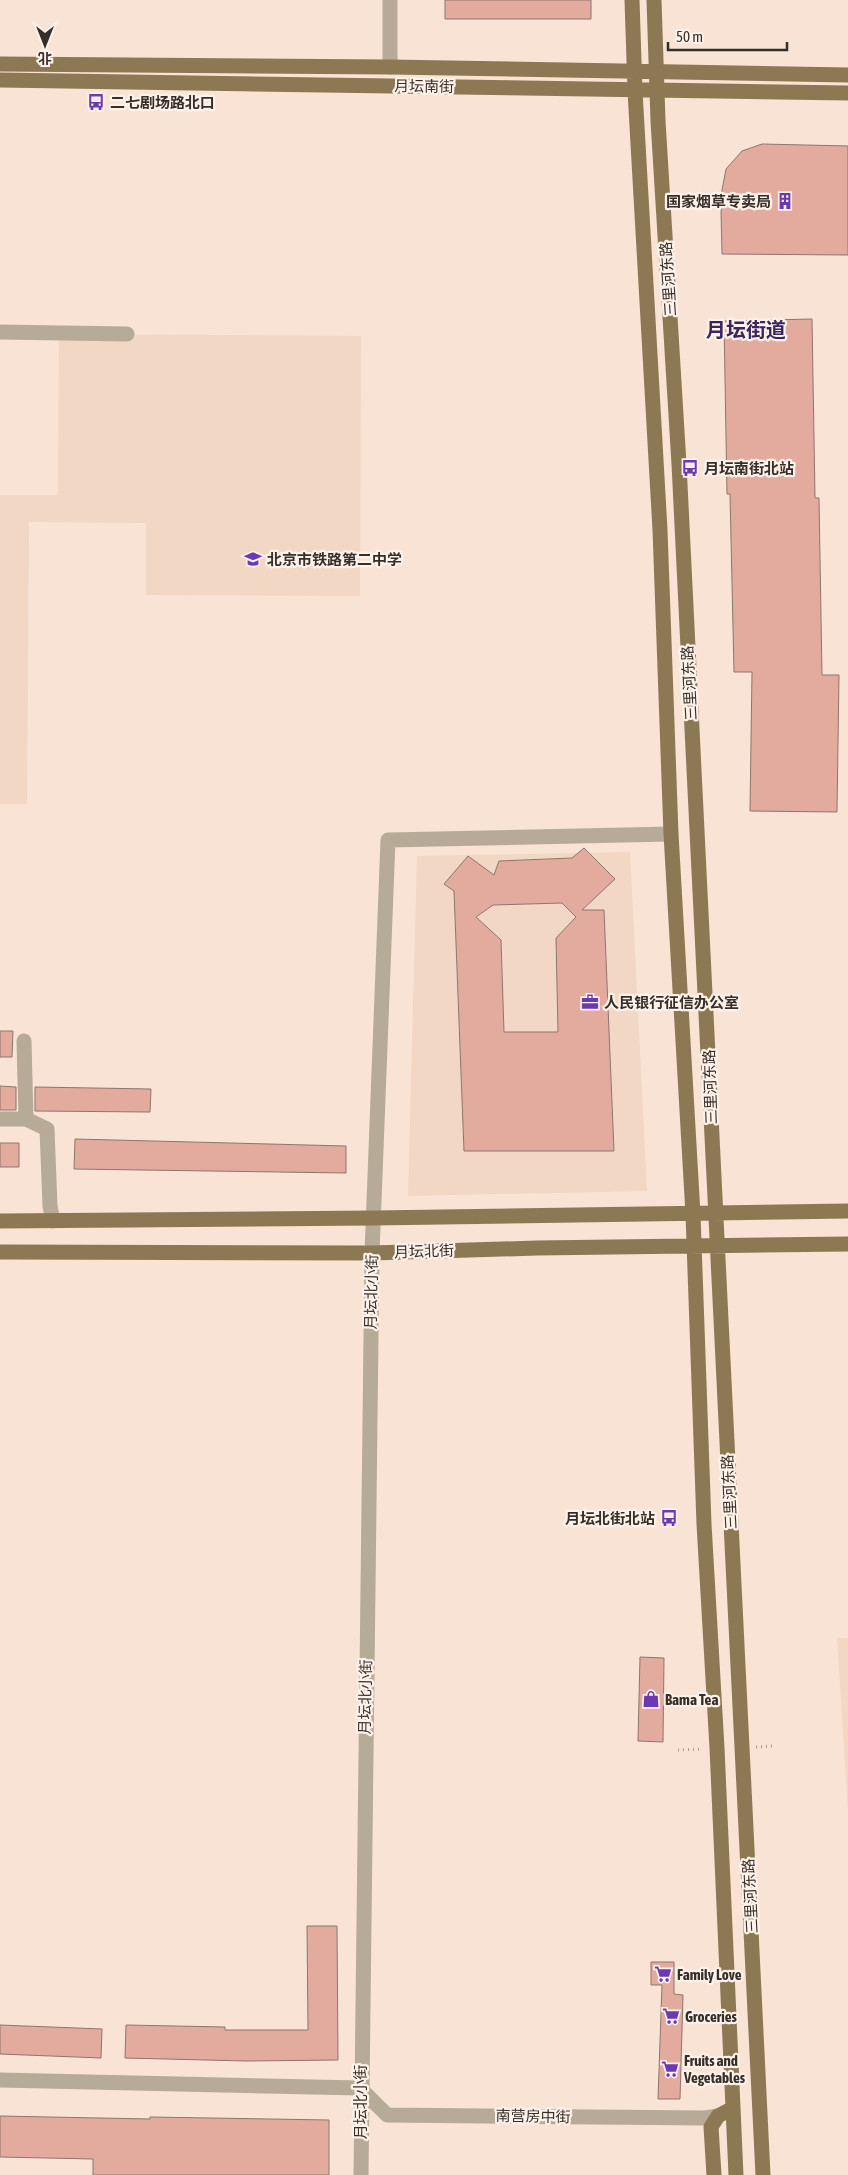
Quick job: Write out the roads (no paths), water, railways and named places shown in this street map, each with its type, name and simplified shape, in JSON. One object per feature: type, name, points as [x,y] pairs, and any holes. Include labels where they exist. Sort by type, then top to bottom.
[{"type":"main road","name":"三里河东路","points":[[632,0],[635,91],[660,530],[671,834],[693,1214],[704,1524],[718,1768],[736,2175]]},
{"type":"main road","name":"三里河东路","points":[[654,0],[658,121],[680,464],[695,814],[710,1067],[715,1212],[763,2175]]},
{"type":"main road","name":"月坛南街","points":[[0,64],[390,67],[848,75]]},
{"type":"main road","name":"月坛南街","points":[[0,80],[848,93]]},
{"type":"main road","points":[[0,1221],[848,1211]]},
{"type":"main road","name":"月坛北街","points":[[0,1252],[372,1253],[848,1244]]},
{"type":"main road","points":[[714,2175],[711,2127],[718,2116],[733,2108]]},
{"type":"street","points":[[390,0],[390,67]]},
{"type":"street","points":[[0,332],[127,334]]},
{"type":"street","name":"月坛北小街","points":[[361,2175],[360,2088],[372,1253],[388,840],[671,834]]},
{"type":"street","points":[[24,1042],[26,1119]]},
{"type":"street","points":[[0,1119],[26,1119],[47,1129],[50,1206],[53,1220]]},
{"type":"street","points":[[0,2080],[360,2088]]},
{"type":"street","name":"南营房中街","points":[[360,2088],[387,2115],[705,2118],[718,2116]]},
{"type":"place","name":"二七剧场路北口","points":[[96,102]]},
{"type":"place","name":"国家烟草专卖局","points":[[785,201]]},
{"type":"place","name":"月坛南街北站","points":[[690,468]]},
{"type":"place","name":"北京市铁路第二中学","points":[[253,559]]},
{"type":"place","name":"人民银行征信办公室","points":[[590,1002]]},
{"type":"place","name":"月坛北街北站","points":[[669,1518]]},
{"type":"place","name":"Bama Tea","points":[[651,1699]]},
{"type":"place","name":"Family Love","points":[[663,1974]]},
{"type":"place","name":"Groceries","points":[[671,2016]]},
{"type":"place","name":"Fruits and Vegetables","points":[[670,2069]]},
{"type":"district","name":"月坛街道","points":[[746,329]]}]
